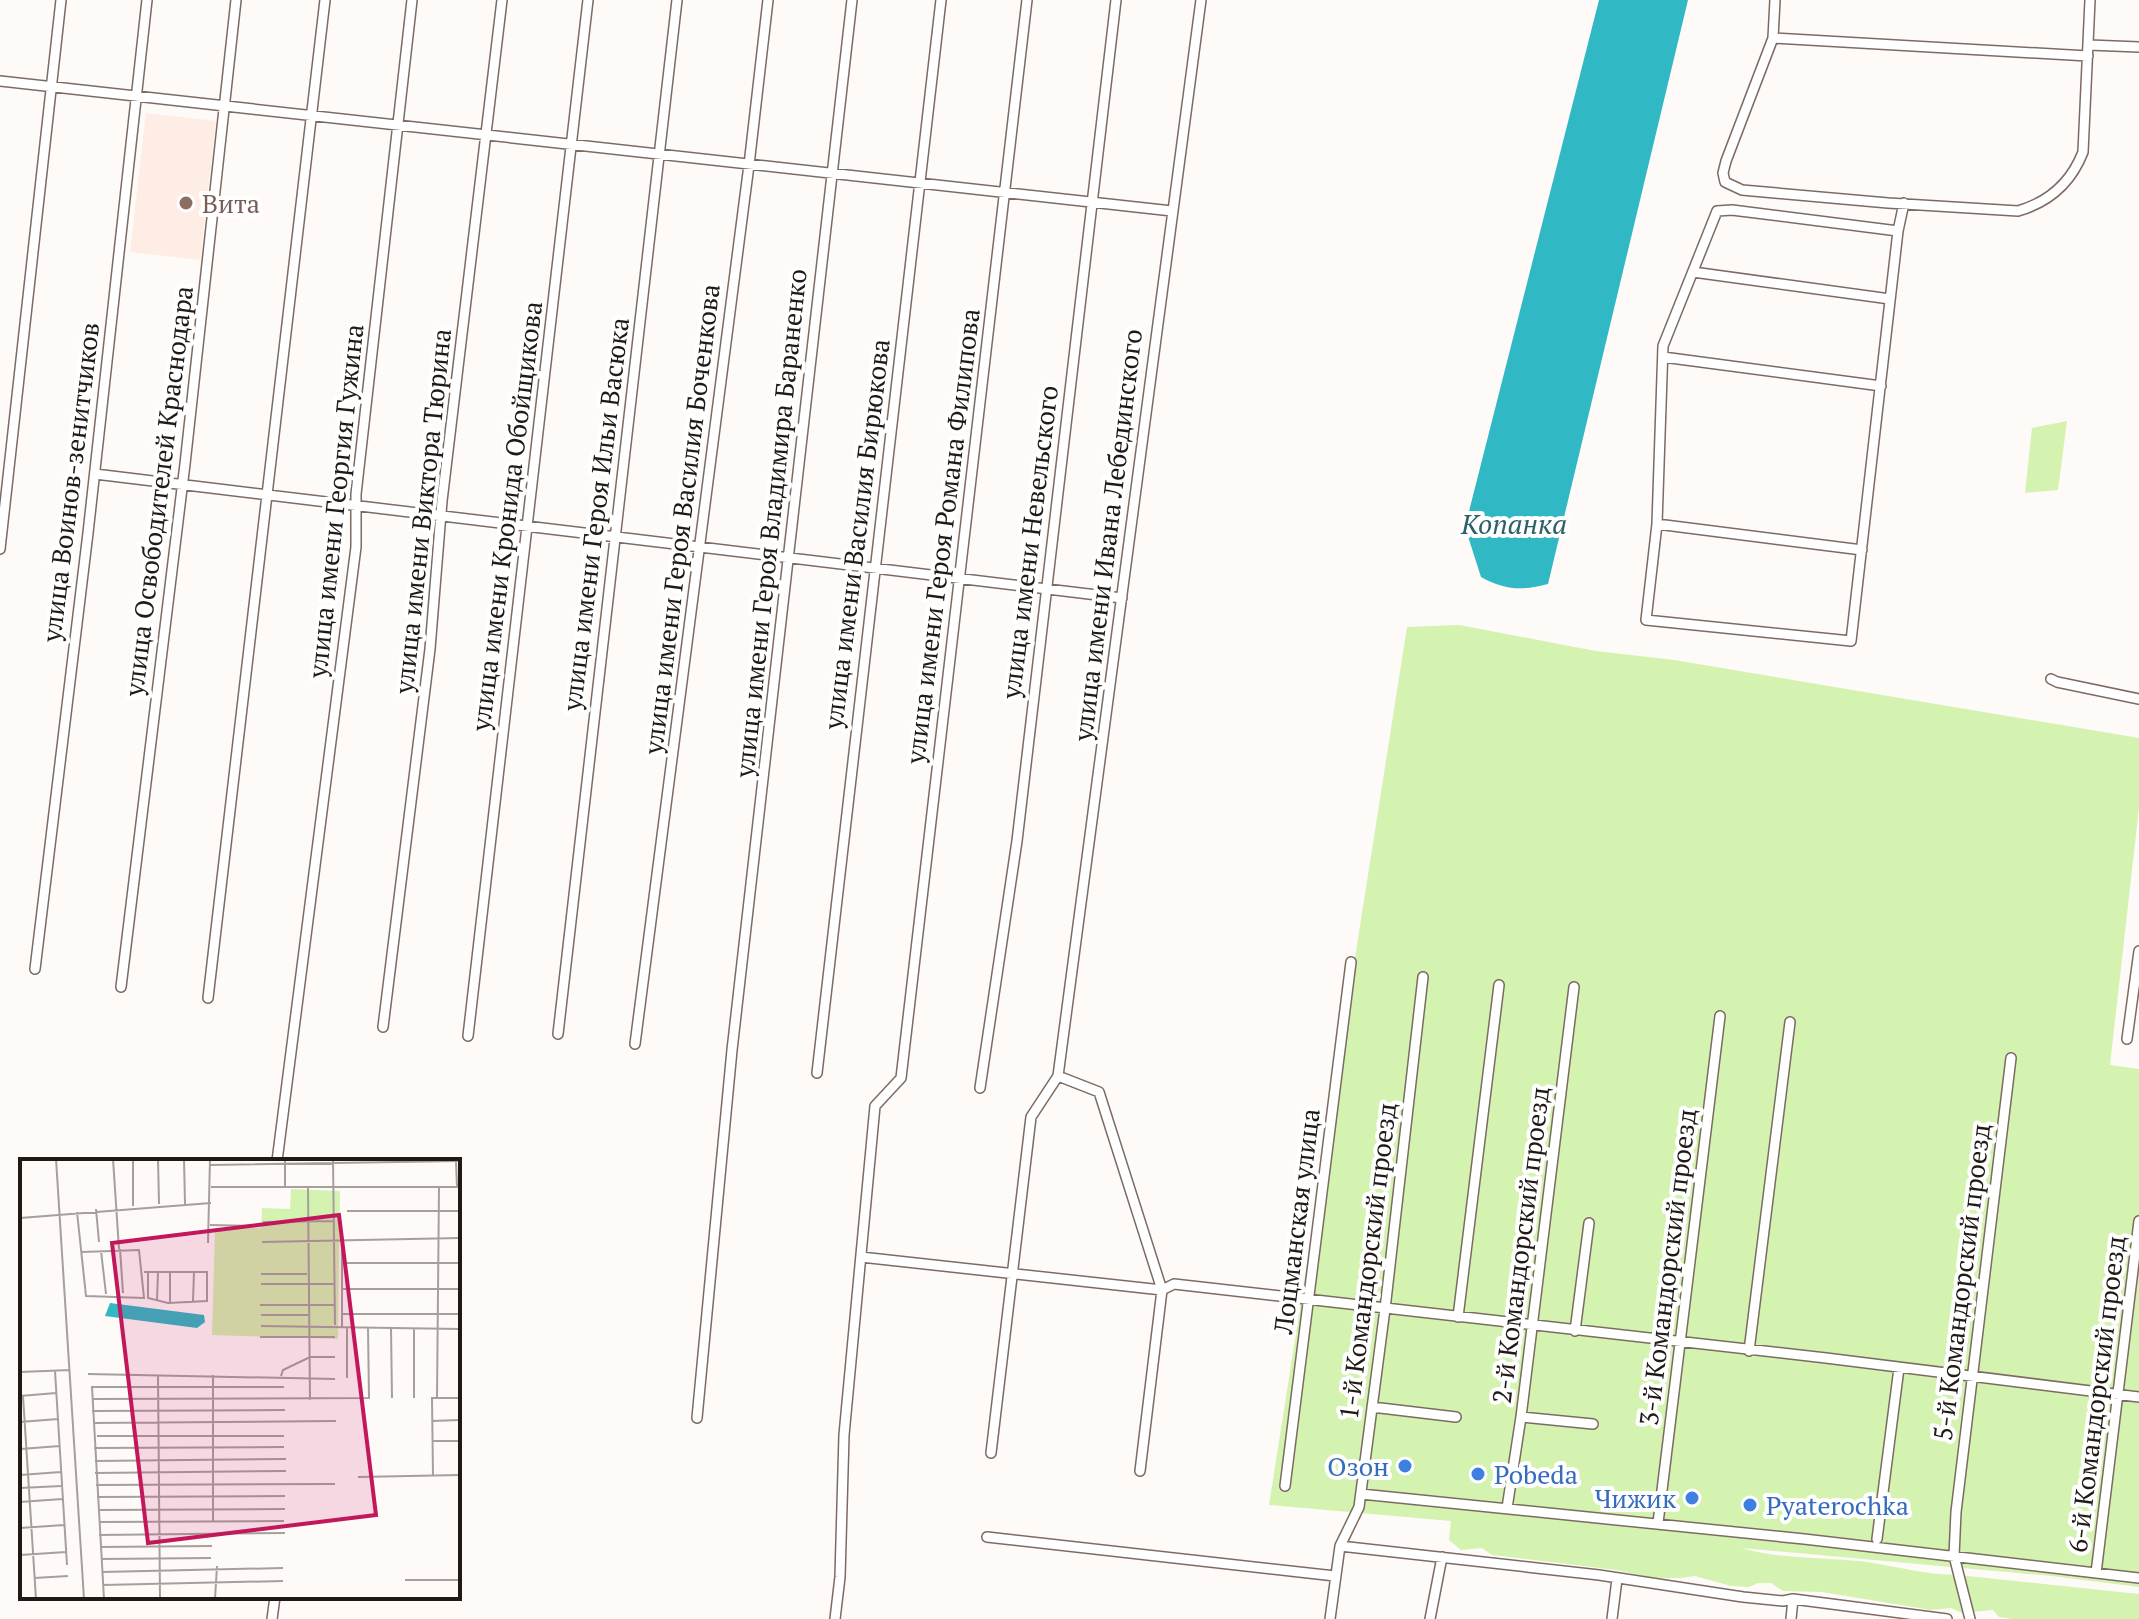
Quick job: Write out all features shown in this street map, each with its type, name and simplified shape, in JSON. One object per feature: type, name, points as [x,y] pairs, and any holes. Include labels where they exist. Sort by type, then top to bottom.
[{"type":"street","points":[[0,549],[61,0]]},
{"type":"street","name":"улица Воинов-зенитчиков","points":[[35,969],[95,474],[147,0]]},
{"type":"street","name":"улица Освободителей Краснодара","points":[[121,987],[183,485],[236,0]]},
{"type":"street","points":[[208,998],[325,0]]},
{"type":"street","name":"улица имени Георгия Гужина","points":[[277,1159],[354,561],[356,506],[412,0]]},
{"type":"street","name":"улица имени Виктора Тюрина","points":[[383,1027],[430,649],[441,516],[502,0]]},
{"type":"street","name":"улица имени Кронида Обойщикова","points":[[468,1036],[588,0]]},
{"type":"street","name":"улица имени Героя Ильи Васюка","points":[[558,1034],[677,0]]},
{"type":"street","name":"улица имени Героя Василия Боченкова","points":[[635,1044],[768,0]]},
{"type":"street","name":"улица имени Героя Владимира Бараненко","points":[[697,1418],[732,1050],[852,0]]},
{"type":"street","name":"улица имени Василия Бирюкова","points":[[817,1073],[941,0]]},
{"type":"street","name":"улица имени Героя Романа Филипова","points":[[861,1257],[875,1106],[901,1078],[1027,0]]},
{"type":"street","name":"улица имени Невельского","points":[[980,1088],[1017,841],[1116,0]]},
{"type":"street","name":"улица имени Ивана Лебединского","points":[[1058,1076],[1201,0]]},
{"type":"street","points":[[1775,0],[1773,38],[1726,161],[1723,173],[1725,182],[1742,190],[2018,211],[2038,205],[2064,185],[2077,168],[2083,152],[2090,0]]},
{"type":"street","points":[[1773,38],[2088,50],[2139,47]]},
{"type":"street","points":[[0,81],[1172,211]]},
{"type":"street","points":[[1898,231],[1732,210],[1717,211],[1663,346],[1657,524],[1646,620],[1851,641],[1898,231],[1904,203]]},
{"type":"street","points":[[1693,272],[1890,299]]},
{"type":"street","points":[[1663,357],[1881,386]]},
{"type":"street","points":[[95,474],[1122,598]]},
{"type":"street","points":[[1657,524],[1862,550]]},
{"type":"street","points":[[2051,679],[2139,699]]},
{"type":"street","points":[[2127,1039],[2139,951]]},
{"type":"street","name":"Лоцманская улица","points":[[1285,1486],[1351,962]]},
{"type":"street","name":"1-й Командорский проезд","points":[[1330,1619],[1340,1546],[1359,1507],[1361,1494],[1423,977]]},
{"type":"street","name":"2-й Командорский проезд","points":[[1458,1317],[1499,985]]},
{"type":"street","name":"2-й Командорский проезд","points":[[1507,1508],[1574,987]]},
{"type":"street","name":"3-й Командорский проезд","points":[[1658,1523],[1720,1016]]},
{"type":"street","points":[[1749,1351],[1790,1022]]},
{"type":"street","name":"5-й Командорский проезд","points":[[1970,1619],[1954,1556],[1956,1512],[2011,1058]]},
{"type":"street","points":[[991,1453],[1031,1117],[1058,1076],[1099,1092],[1162,1290],[1140,1471]]},
{"type":"street","name":"6-й Командорский проезд","points":[[2096,1573],[2139,1221]]},
{"type":"street","points":[[1575,1331],[1589,1223]]},
{"type":"street","points":[[835,1619],[840,1577],[844,1435],[861,1257],[1162,1290],[1174,1284],[2139,1397]]},
{"type":"street","points":[[1877,1539],[1899,1368]]},
{"type":"street","points":[[1372,1407],[1456,1417]]},
{"type":"street","points":[[1521,1417],[1593,1424]]},
{"type":"street","points":[[1361,1494],[1658,1523],[2139,1578]]},
{"type":"street","points":[[987,1537],[1335,1576]]},
{"type":"street","points":[[1340,1546],[1743,1597],[1793,1599],[1947,1619]]},
{"type":"street","points":[[1430,1619],[1442,1557]]},
{"type":"street","points":[[1612,1619],[1617,1579]]},
{"type":"street","points":[[272,1619],[275,1599]]},
{"type":"street","points":[[1791,1619],[1793,1599]]},
{"type":"shaded area","points":[[146,113],[216,121],[200,260],[130,252]]},
{"type":"green space","points":[[2067,421],[2058,490],[2025,493],[2032,428]]},
{"type":"green space","points":[[1459,625],[1596,651],[1674,660],[2139,738],[2139,808],[2110,1065],[2139,1069],[2139,1587],[2052,1576],[1741,1548],[1785,1556],[1859,1561],[1933,1573],[2139,1594],[2139,1619],[2012,1619],[1999,1617],[1993,1610],[1962,1613],[1951,1608],[1931,1610],[1822,1592],[1783,1591],[1771,1583],[1749,1587],[1731,1586],[1695,1576],[1653,1578],[1616,1570],[1492,1555],[1482,1548],[1461,1550],[1449,1540],[1451,1521],[1269,1505],[1407,627]]},
{"type":"water","name":"Копанка","points":[[1599,0],[1688,0],[1548,584],[1514,588],[1481,577],[1465,527]]},
{"type":"place","name":"Вита","points":[[186,203]]},
{"type":"place","name":"Озон","points":[[1405,1466]]},
{"type":"place","name":"Pobeda","points":[[1478,1474]]},
{"type":"place","name":"Чижик","points":[[1692,1498]]},
{"type":"place","name":"Pyaterochka","points":[[1750,1505]]}]
